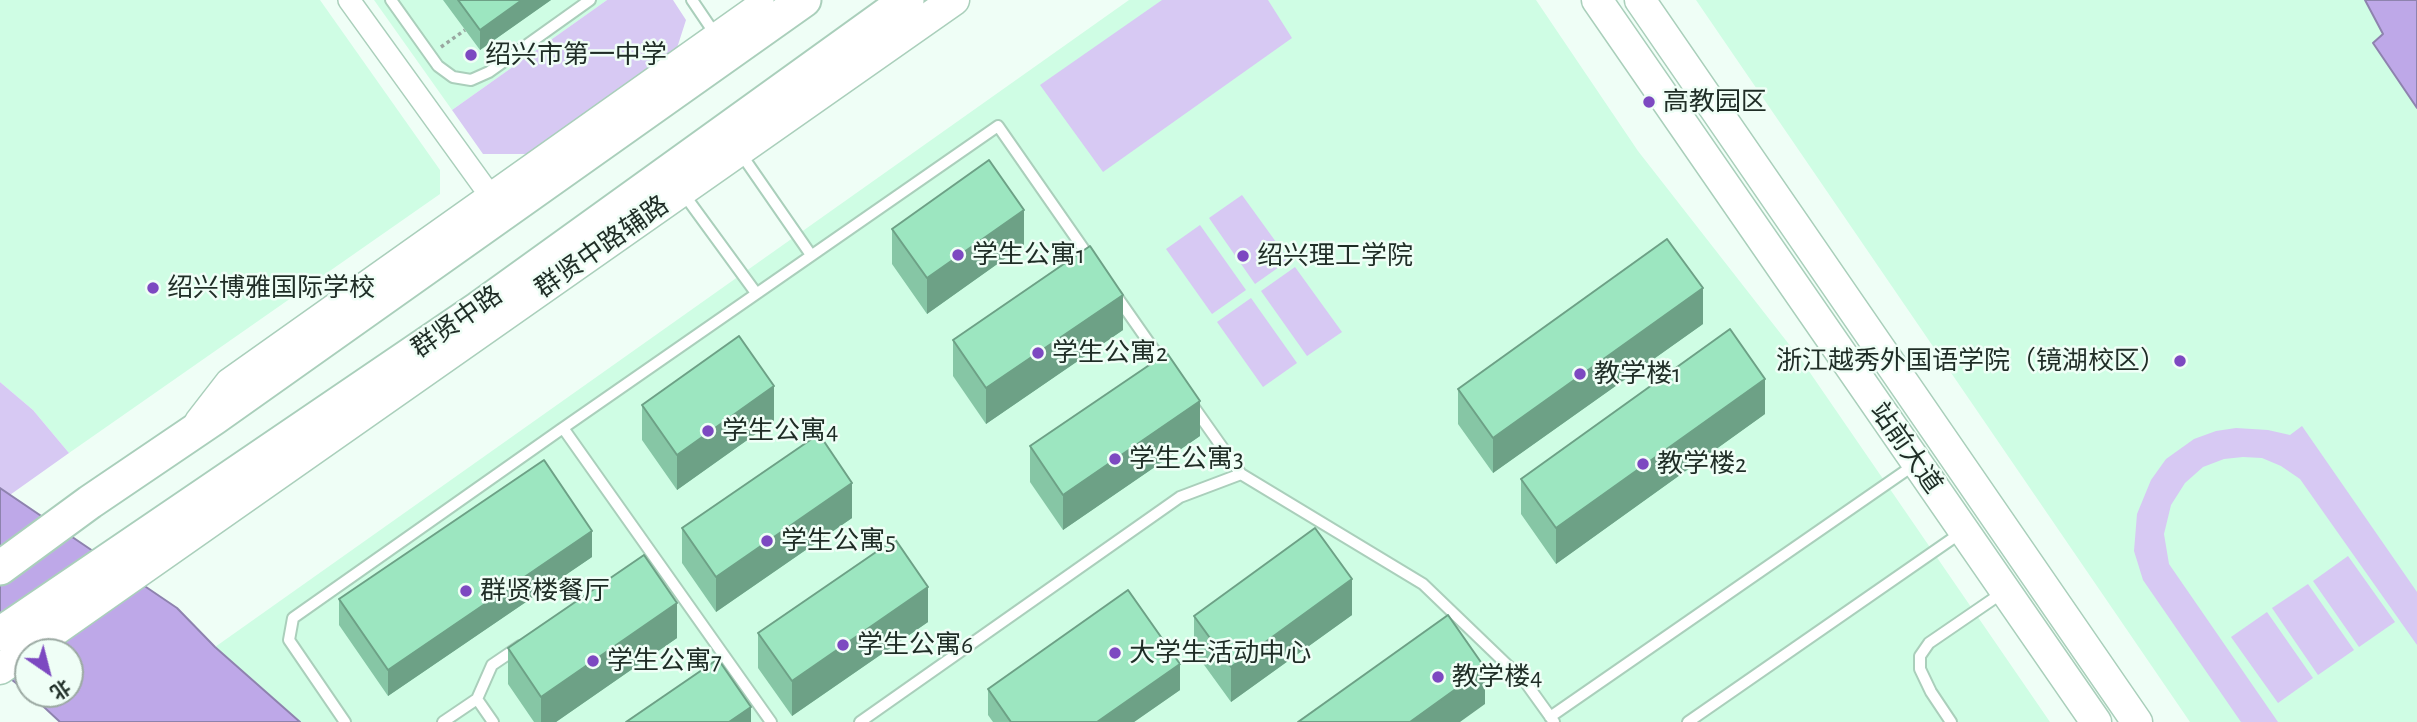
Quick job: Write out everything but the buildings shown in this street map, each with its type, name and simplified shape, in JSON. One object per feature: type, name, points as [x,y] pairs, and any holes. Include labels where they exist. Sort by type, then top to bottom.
[{"type":"main road","points":[[0,568],[804,0]]},
{"type":"main road","name":"群贤中路","points":[[0,634],[141,553],[906,0]]},
{"type":"main road","name":"群贤中路辅路","points":[[0,669],[141,553],[681,191],[954,0]]},
{"type":"main road","name":"站前大道","points":[[1597,0],[2096,722]]},
{"type":"main road","name":"站前大道","points":[[1640,0],[2137,722]]},
{"type":"street","points":[[349,0],[489,194]]},
{"type":"street","points":[[180,441],[227,380],[763,0]]},
{"type":"lane","points":[[391,0],[438,66],[453,77],[471,79],[489,72],[590,0]]},
{"type":"lane","points":[[692,0],[715,34]]},
{"type":"lane","points":[[345,722],[289,640],[293,618],[998,126],[1100,272]]},
{"type":"lane","points":[[738,151],[811,255]]},
{"type":"lane","points":[[681,191],[756,293]]},
{"type":"lane","points":[[1108,283],[1171,373]]},
{"type":"lane","points":[[1186,396],[1241,474],[1423,584],[1527,683],[1552,720],[1916,463]]},
{"type":"lane","points":[[563,428],[771,722]]},
{"type":"lane","points":[[860,722],[1180,497],[1241,474]]},
{"type":"lane","points":[[1689,722],[1964,531]]},
{"type":"lane","points":[[641,563],[653,555]]},
{"type":"lane","points":[[1951,722],[1931,692],[1920,669],[1920,656],[1929,643],[2005,591]]},
{"type":"lane","points":[[443,722],[477,699],[492,665],[527,642]]},
{"type":"lane","points":[[477,699],[493,722]]},
{"type":"path","points":[[430,55],[465,30]]},
{"type":"shaded area","name":"绍兴博雅国际学校","points":[[0,0],[320,0],[440,170],[440,194],[69,453],[33,410],[0,382]]},
{"type":"shaded area","name":"绍兴市第一中学","points":[[374,0],[607,0],[452,110]]},
{"type":"shaded area","points":[[607,0],[673,0],[686,20],[677,48],[527,154],[483,154],[452,110]]},
{"type":"shaded area","name":"绍兴理工学院","points":[[1129,0],[1536,0],[1638,151],[1802,361],[2050,722],[300,722],[215,647]]},
{"type":"shaded area","points":[[1162,0],[1268,0],[1292,38],[1103,172],[1040,85]]},
{"type":"shaded area","name":"浙江越秀外国语学院（镜湖校区）","points":[[1696,0],[2417,0],[2417,722],[2190,722]]},
{"type":"shaded area","points":[[2365,0],[2417,0],[2417,108],[2373,43],[2383,34]]},
{"type":"shaded area","points":[[1242,195],[1289,260],[1255,284],[1209,218]]},
{"type":"shaded area","points":[[1200,225],[1246,290],[1212,314],[1166,249]]},
{"type":"shaded area","points":[[1295,267],[1342,332],[1307,356],[1261,291]]},
{"type":"shaded area","points":[[1251,298],[1297,363],[1263,387],[1217,322]]},
{"type":"shaded area","points":[[0,382],[33,410],[69,453],[0,502]]},
{"type":"shaded area","points":[[2302,426],[2417,592],[2417,645],[2300,479],[2281,466],[2262,458],[2224,459],[2203,467],[2185,483],[2171,505],[2164,534],[2169,564],[2278,722],[2241,722],[2143,580],[2134,551],[2137,514],[2151,480],[2166,459],[2194,439],[2216,431],[2236,428],[2268,430],[2290,435]]},
{"type":"shaded area","points":[[0,488],[177,608],[215,647],[300,722],[60,722],[45,708],[84,708],[84,638],[14,638],[14,682],[0,671]]},
{"type":"shaded area","points":[[2348,556],[2395,622],[2359,647],[2313,581]]},
{"type":"shaded area","points":[[2308,584],[2354,650],[2318,675],[2272,608]]},
{"type":"shaded area","points":[[2267,612],[2313,678],[2278,703],[2231,637]]},
{"type":"place","name":"绍兴市第一中学","points":[[471,55]]},
{"type":"place","name":"高教园区","points":[[1649,102]]},
{"type":"place","name":"学生公寓1","points":[[958,255]]},
{"type":"place","name":"绍兴理工学院","points":[[1243,256]]},
{"type":"place","name":"绍兴博雅国际学校","points":[[153,288]]},
{"type":"place","name":"学生公寓2","points":[[1038,353]]},
{"type":"place","name":"浙江越秀外国语学院（镜湖校区）","points":[[2180,361]]},
{"type":"place","name":"教学楼1","points":[[1580,374]]},
{"type":"place","name":"学生公寓4","points":[[708,431]]},
{"type":"place","name":"学生公寓3","points":[[1115,459]]},
{"type":"place","name":"教学楼2","points":[[1643,464]]},
{"type":"place","name":"学生公寓5","points":[[767,541]]},
{"type":"place","name":"群贤楼餐厅","points":[[466,591]]},
{"type":"place","name":"学生公寓6","points":[[843,645]]},
{"type":"place","name":"大学生活动中心","points":[[1115,653]]},
{"type":"place","name":"学生公寓7","points":[[593,661]]},
{"type":"place","name":"教学楼4","points":[[1438,677]]}]
